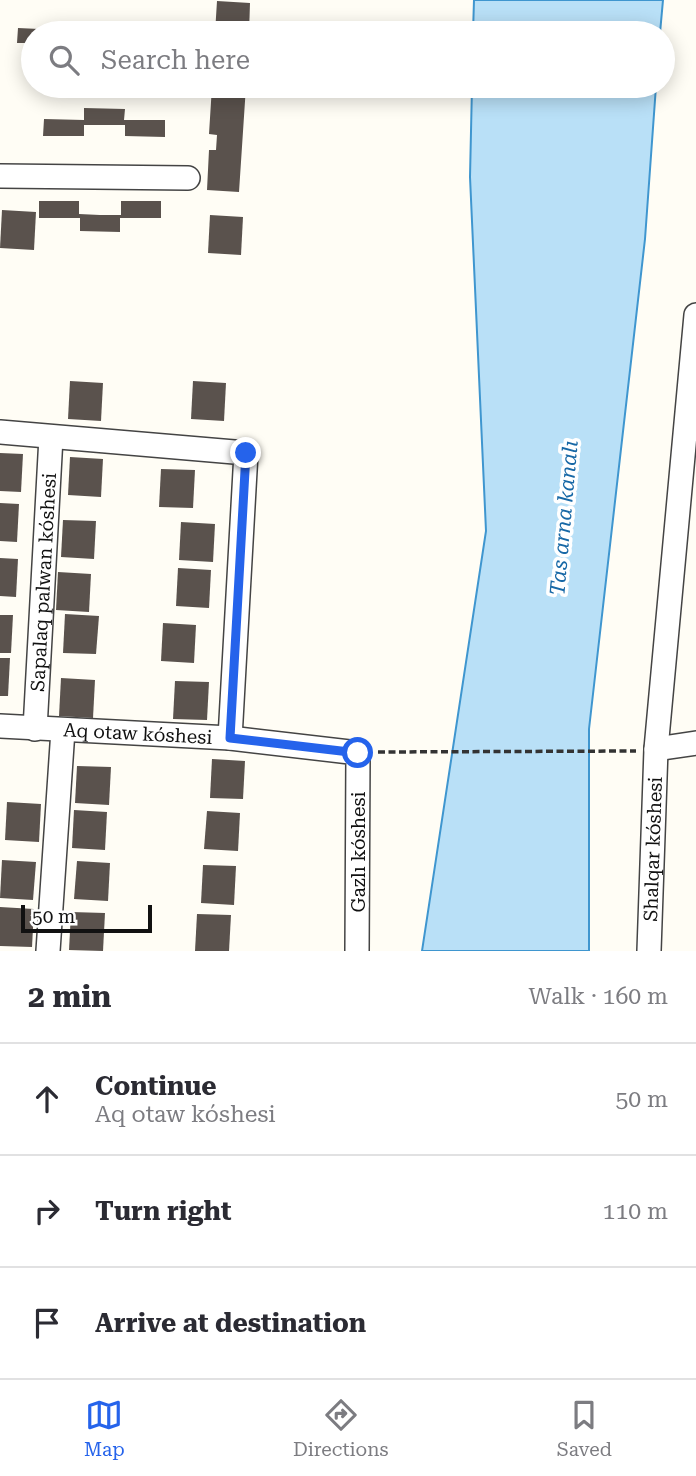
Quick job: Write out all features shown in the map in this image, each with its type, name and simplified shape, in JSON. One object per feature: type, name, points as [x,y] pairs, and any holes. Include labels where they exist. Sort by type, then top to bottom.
[{"type":"street","points":[[0,176],[188,178]]},
{"type":"street","name":"Shalqar kóshesi","points":[[649,951],[656,748],[696,315]]},
{"type":"street","points":[[0,432],[246,453],[230,738]]},
{"type":"street","name":"Sapalaq palwan kóshesi","points":[[36,729],[51,437]]},
{"type":"street","name":"Aq otaw kóshesi","points":[[0,726],[230,738],[358,753]]},
{"type":"street","points":[[48,951],[64,730]]},
{"type":"street","points":[[656,748],[696,743]]},
{"type":"street","name":"Gazlı kóshesi","points":[[358,753],[358,951]]},
{"type":"path","points":[[358,753],[419,750],[622,752]]},
{"type":"water","points":[[474,0],[663,0],[661,21],[473,21]]},
{"type":"water","name":"Tas arna kanalı","points":[[472,98],[655,98],[645,239],[589,729],[589,951],[422,951],[486,531],[470,177]]},
{"type":"building","points":[[217,1],[250,3],[249,21],[216,21]]},
{"type":"building","points":[[18,28],[21,28],[21,43],[17,43]]},
{"type":"building","points":[[211,98],[245,98],[239,192],[207,190],[209,150],[216,150],[217,135],[209,134]]},
{"type":"building","points":[[84,108],[125,109],[124,120],[165,120],[165,137],[125,136],[125,125],[84,125],[84,136],[43,136],[44,119],[84,120]]},
{"type":"building","points":[[39,201],[79,201],[79,214],[121,215],[121,201],[161,201],[161,218],[120,218],[120,232],[80,231],[80,218],[39,218]]},
{"type":"building","points":[[2,210],[36,212],[34,250],[0,248]]},
{"type":"building","points":[[210,215],[243,217],[241,255],[208,253]]},
{"type":"building","points":[[70,381],[103,383],[101,421],[68,419]]},
{"type":"building","points":[[193,381],[226,383],[224,421],[191,419]]},
{"type":"building","points":[[0,453],[23,454],[21,492],[0,491]]},
{"type":"building","points":[[70,457],[103,459],[101,497],[68,495]]},
{"type":"building","points":[[161,469],[195,470],[193,508],[159,507]]},
{"type":"building","points":[[0,503],[19,504],[17,542],[0,541]]},
{"type":"building","points":[[63,520],[96,521],[94,559],[61,557]]},
{"type":"building","points":[[181,522],[215,524],[213,562],[179,560]]},
{"type":"building","points":[[0,558],[18,559],[16,597],[0,596]]},
{"type":"building","points":[[178,568],[211,570],[209,608],[176,606]]},
{"type":"building","points":[[58,572],[91,574],[89,612],[56,610]]},
{"type":"building","points":[[65,614],[99,616],[96,654],[63,653]]},
{"type":"building","points":[[0,615],[13,615],[11,653],[0,653]]},
{"type":"building","points":[[163,623],[196,625],[194,663],[161,661]]},
{"type":"building","points":[[0,658],[10,658],[8,696],[0,696]]},
{"type":"building","points":[[61,678],[95,680],[93,718],[59,716]]},
{"type":"building","points":[[175,681],[209,682],[207,720],[173,719]]},
{"type":"building","points":[[212,759],[245,761],[243,799],[210,798]]},
{"type":"building","points":[[77,766],[111,767],[109,805],[75,803]]},
{"type":"building","points":[[7,802],[41,804],[39,842],[5,840]]},
{"type":"building","points":[[74,810],[107,812],[105,850],[72,848]]},
{"type":"building","points":[[207,811],[240,813],[238,851],[204,849]]},
{"type":"building","points":[[2,860],[36,862],[33,900],[0,898]]},
{"type":"building","points":[[77,861],[110,863],[108,901],[74,899]]},
{"type":"building","points":[[203,865],[236,866],[234,905],[201,903]]},
{"type":"building","points":[[0,907],[34,909],[32,947],[0,946]]},
{"type":"building","points":[[71,912],[105,913],[103,951],[69,950]]},
{"type":"building","points":[[197,914],[231,915],[229,951],[195,951]]},
{"type":"route","points":[[246,453],[230,738],[358,753]]}]
